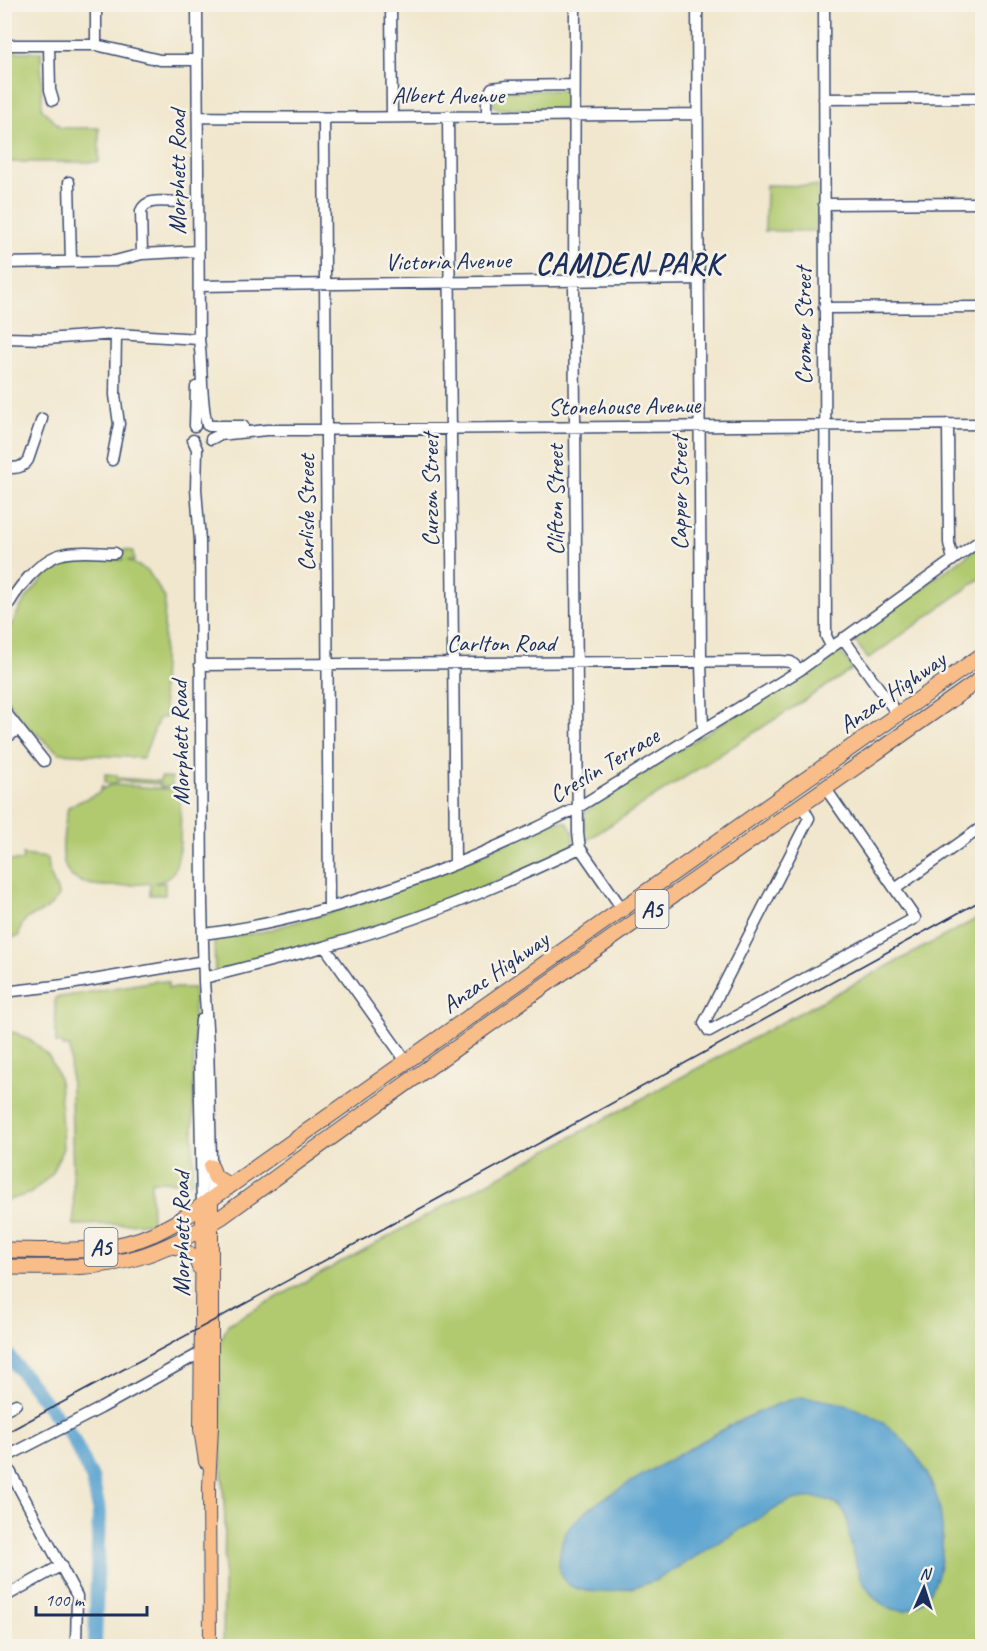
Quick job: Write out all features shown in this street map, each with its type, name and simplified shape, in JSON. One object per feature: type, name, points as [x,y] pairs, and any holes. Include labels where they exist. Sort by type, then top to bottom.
[{"type":"highway","name":"Anzac Highway","points":[[4,1250],[106,1247],[132,1242],[152,1235],[207,1203],[982,655]]},
{"type":"highway","name":"Anzac Highway","points":[[4,1267],[106,1264],[139,1257],[167,1247],[207,1226],[982,678]]},
{"type":"highway","points":[[860,742],[865,752],[875,754]]},
{"type":"highway","points":[[838,758],[853,756],[859,765]]},
{"type":"highway","points":[[679,870],[682,877],[687,880],[695,879]]},
{"type":"highway","points":[[656,886],[673,883],[680,890]]},
{"type":"highway","points":[[468,1018],[469,1025],[474,1029],[493,1023]]},
{"type":"highway","points":[[436,1040],[453,1039],[460,1047]]},
{"type":"highway","points":[[212,1167],[215,1177],[231,1186]]},
{"type":"highway","points":[[48,1250],[49,1267]]},
{"type":"main road","name":"Morphett Road","points":[[207,1203],[212,1427],[209,1487],[210,1647]]},
{"type":"main road","name":"Morphett Road","points":[[207,1226],[202,1281],[200,1429],[209,1487]]},
{"type":"main road","points":[[167,1247],[189,1251],[194,1256],[202,1281]]},
{"type":"street","points":[[96,4],[96,45]]},
{"type":"street","name":"Morphett Road","points":[[196,4],[199,339],[203,364],[204,426]]},
{"type":"street","points":[[391,4],[392,116]]},
{"type":"street","name":"Clifton Street","points":[[575,4],[577,808],[580,848],[622,910]]},
{"type":"street","name":"Capper Street","points":[[697,4],[703,730]]},
{"type":"street","name":"Cromer Street","points":[[824,4],[826,636],[831,646]]},
{"type":"street","points":[[4,45],[96,45],[160,60],[197,60]]},
{"type":"street","points":[[49,45],[50,90],[53,100]]},
{"type":"street","points":[[488,116],[487,97],[492,88],[574,85]]},
{"type":"street","points":[[824,99],[982,98]]},
{"type":"street","name":"Albert Avenue","points":[[198,117],[698,114]]},
{"type":"street","name":"Curzon Street","points":[[448,116],[455,863]]},
{"type":"street","name":"Carlisle Street","points":[[324,118],[329,907]]},
{"type":"street","points":[[69,182],[71,262]]},
{"type":"street","points":[[142,254],[141,211],[143,206],[149,202],[177,202]]},
{"type":"street","points":[[824,204],[982,202]]},
{"type":"street","points":[[4,263],[115,261],[142,254],[198,250]]},
{"type":"street","name":"Victoria Avenue","points":[[199,286],[699,279]]},
{"type":"street","points":[[824,308],[982,307]]},
{"type":"street","points":[[4,338],[46,339],[116,334],[199,339]]},
{"type":"street","points":[[112,460],[119,424],[116,395],[116,334]]},
{"type":"street","points":[[4,468],[18,468],[25,465],[42,419]]},
{"type":"street","points":[[948,424],[949,543],[953,560]]},
{"type":"street","name":"Stonehouse Avenue","points":[[209,441],[219,435],[267,430],[982,424]]},
{"type":"street","points":[[204,426],[212,431],[209,441],[200,444],[194,440],[191,433],[204,426]]},
{"type":"street","name":"Stonehouse Avenue","points":[[204,426],[241,426],[267,430]]},
{"type":"street","name":"Morphett Road","points":[[194,440],[197,449],[196,489],[199,505],[203,934],[212,1167],[207,1203]]},
{"type":"street","name":"Morphett Road","points":[[199,505],[203,490],[204,453],[209,441]]},
{"type":"street","name":"Creslin Terrace","points":[[203,934],[252,928],[404,883],[543,825],[577,808],[800,670],[982,539]]},
{"type":"street","points":[[4,613],[8,604],[35,569],[62,554],[115,552]]},
{"type":"street","points":[[843,638],[898,715]]},
{"type":"street","name":"Carlton Road","points":[[200,665],[791,662],[800,670]]},
{"type":"street","points":[[4,707],[6,713],[44,761]]},
{"type":"street","points":[[4,739],[19,729]]},
{"type":"street","points":[[802,806],[809,818],[704,1023],[709,1031],[915,918],[826,789]]},
{"type":"street","points":[[895,889],[982,827]]},
{"type":"street","points":[[204,979],[325,947],[445,907],[580,848]]},
{"type":"street","points":[[325,947],[406,1061]]},
{"type":"street","points":[[4,992],[64,985],[204,961]]},
{"type":"street","name":"Morphett Road","points":[[204,979],[199,1046],[207,1203]]},
{"type":"street","points":[[76,1647],[77,1596],[4,1459],[202,1352]]},
{"type":"street","points":[[4,1410],[16,1404]]},
{"type":"street","points":[[4,1597],[62,1565]]},
{"type":"green space","points":[[5,52],[41,52],[42,109],[61,128],[99,128],[99,162],[5,162]]},
{"type":"green space","points":[[563,90],[570,94],[570,105],[563,108],[499,109],[493,105],[493,97],[497,91]]},
{"type":"green space","points":[[766,185],[818,186],[818,231],[765,231]]},
{"type":"green space","points":[[982,545],[982,577],[868,659],[852,637]]},
{"type":"green space","points":[[121,550],[133,551],[134,561],[127,560],[148,571],[165,598],[162,691],[166,717],[159,718],[143,758],[59,753],[24,723],[7,700],[4,684],[4,650],[8,631],[24,601],[45,576],[66,563],[102,558],[124,560],[121,558]]},
{"type":"green space","points":[[837,647],[853,669],[584,842],[584,814],[596,803],[805,670]]},
{"type":"green space","points":[[105,774],[117,775],[117,778],[160,781],[161,777],[172,778],[172,787],[117,781],[117,783],[105,783]]},
{"type":"green space","points":[[110,785],[180,790],[178,858],[169,877],[154,883],[165,883],[165,895],[150,895],[150,883],[106,886],[83,883],[74,878],[65,866],[63,849],[68,807],[100,792],[102,786],[103,789]]},
{"type":"green space","points":[[558,821],[567,822],[573,832],[573,848],[431,910],[215,973],[214,938],[258,933],[359,904]]},
{"type":"green space","points":[[23,855],[47,858],[48,869],[59,896],[47,909],[24,921],[19,936],[5,939],[5,860],[22,861]]},
{"type":"green space","points":[[982,916],[982,1646],[223,1646],[225,1519],[220,1437],[219,1345],[228,1324]]},
{"type":"green space","points":[[155,981],[168,982],[168,988],[194,988],[193,1182],[151,1181],[152,1223],[74,1225],[70,1047],[62,1047],[62,1043],[56,1043],[55,998]]},
{"type":"green space","points":[[5,1031],[16,1033],[35,1043],[50,1058],[59,1078],[63,1148],[52,1174],[31,1193],[5,1201]]},
{"type":"water","points":[[800,1397],[847,1405],[875,1417],[899,1436],[923,1467],[938,1501],[941,1514],[942,1546],[941,1563],[936,1578],[930,1592],[920,1603],[907,1610],[901,1610],[885,1605],[874,1598],[859,1573],[851,1545],[847,1518],[836,1504],[819,1498],[800,1499],[783,1504],[655,1581],[644,1585],[597,1592],[582,1590],[570,1585],[562,1576],[559,1562],[565,1534],[586,1511],[626,1485],[730,1426]]},
{"type":"waterway","points":[[4,1350],[71,1435],[92,1478],[99,1510],[95,1646]]},
{"type":"tram line","points":[[4,1434],[982,900]]},
{"type":"district","name":"CAMDEN PARK","points":[[629,264]]}]
